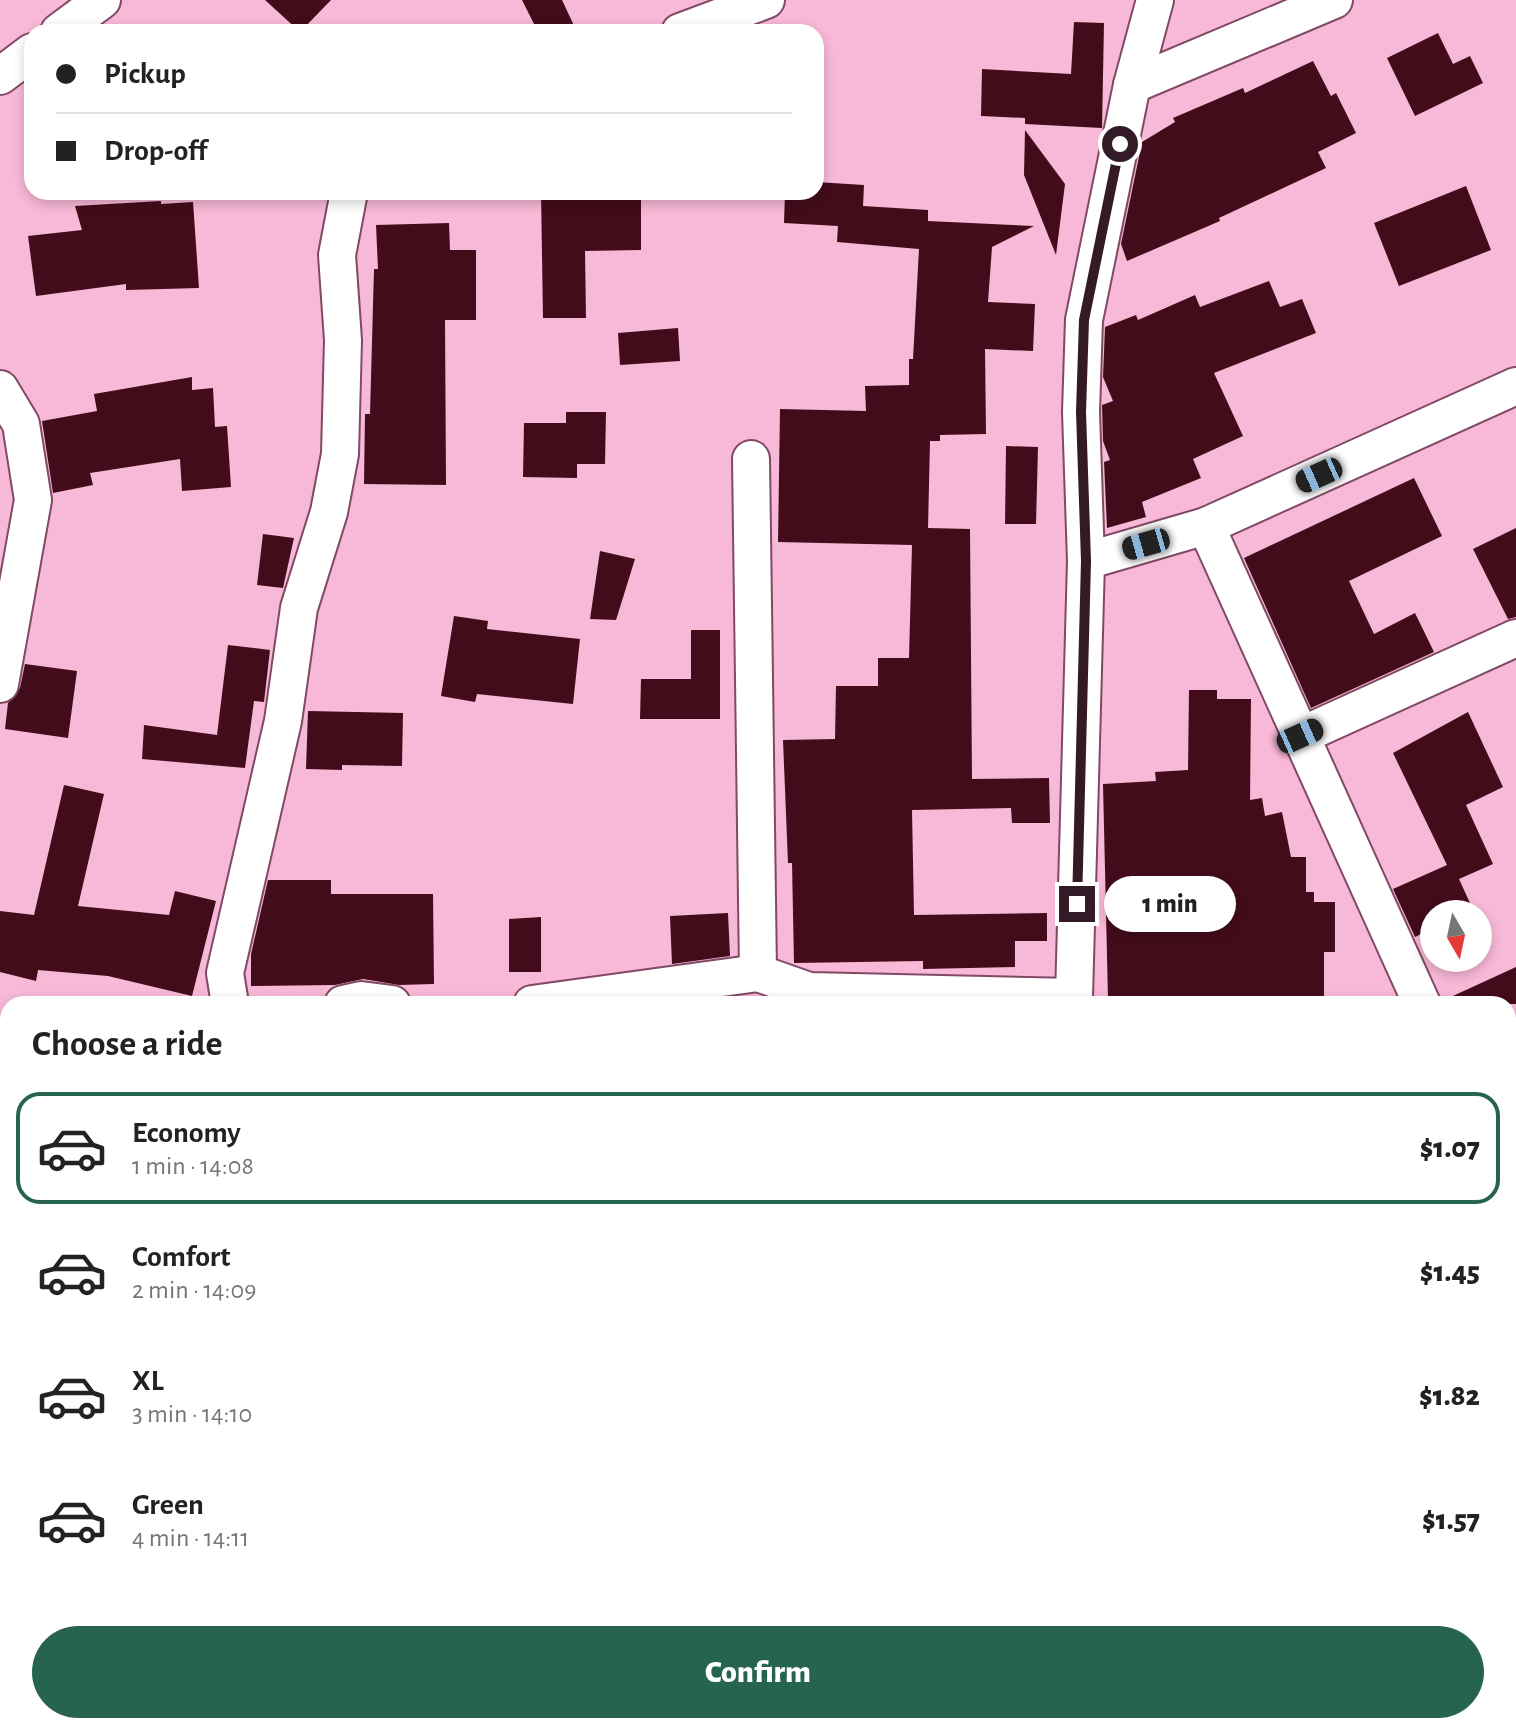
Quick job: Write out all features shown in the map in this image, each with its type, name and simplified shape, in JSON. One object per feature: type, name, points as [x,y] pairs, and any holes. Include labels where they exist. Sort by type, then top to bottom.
[{"type":"street","points":[[70,24],[102,0]]},
{"type":"street","points":[[702,24],[766,0]]},
{"type":"street","points":[[1074,996],[1086,561],[1081,412],[1084,320],[1132,85],[1155,0]]},
{"type":"street","points":[[1132,85],[1334,0]]},
{"type":"street","points":[[0,76],[24,58]]},
{"type":"street","points":[[229,996],[225,973],[283,721],[299,608],[329,512],[340,454],[343,340],[337,255],[347,200]]},
{"type":"street","points":[[1086,561],[1206,526],[1516,386]]},
{"type":"street","points":[[0,389],[21,424],[33,500],[0,684]]},
{"type":"street","points":[[751,459],[758,973]]},
{"type":"street","points":[[1206,526],[1418,996]]},
{"type":"street","points":[[1300,736],[1516,638]]},
{"type":"street","points":[[590,996],[758,973],[798,996]]},
{"type":"building","points":[[265,0],[331,0],[308,24],[291,24]]},
{"type":"building","points":[[522,0],[562,0],[573,24],[534,24]]},
{"type":"building","points":[[1074,22],[1104,23],[1102,128],[1025,124],[1025,118],[981,116],[982,69],[1071,74]]},
{"type":"building","points":[[1438,33],[1453,64],[1470,56],[1483,83],[1415,116],[1387,58]]},
{"type":"building","points":[[1313,61],[1331,96],[1336,93],[1356,133],[1318,152],[1326,168],[1219,218],[1220,221],[1127,261],[1121,244],[1142,142],[1175,122],[1173,118],[1243,88],[1245,93]]},
{"type":"building","points":[[1025,130],[1065,184],[1056,255],[1024,175]]},
{"type":"building","points":[[824,182],[864,185],[863,206],[928,210],[928,221],[1034,226],[992,247],[988,302],[1035,304],[1033,351],[985,349],[986,434],[940,435],[940,441],[930,441],[928,528],[970,529],[972,779],[1049,778],[1050,823],[1012,823],[1011,808],[912,810],[914,915],[1047,913],[1047,941],[1015,941],[1015,967],[923,969],[923,961],[794,963],[792,863],[788,863],[783,740],[835,739],[836,686],[878,686],[878,658],[909,658],[912,545],[778,542],[780,409],[866,411],[865,386],[909,385],[919,249],[837,242],[838,226],[784,223],[785,200],[824,200]]},
{"type":"building","points":[[1466,186],[1491,250],[1399,286],[1374,223]]},
{"type":"building","points":[[541,200],[641,200],[641,250],[585,251],[586,318],[543,318]]},
{"type":"building","points":[[161,201],[161,204],[193,202],[199,288],[126,290],[126,284],[36,296],[28,236],[82,230],[75,206]]},
{"type":"building","points":[[449,223],[450,250],[476,250],[476,320],[445,320],[446,485],[364,484],[365,414],[370,414],[374,269],[378,269],[376,225]]},
{"type":"building","points":[[1269,281],[1280,307],[1302,299],[1316,333],[1214,373],[1243,436],[1193,459],[1201,478],[1142,502],[1146,517],[1107,528],[1104,462],[1110,460],[1103,441],[1102,405],[1113,401],[1103,377],[1105,327],[1136,315],[1138,320],[1195,295],[1200,307]]},
{"type":"building","points":[[678,328],[680,361],[620,365],[618,333]]},
{"type":"building","points":[[192,377],[192,390],[213,388],[215,427],[227,426],[231,487],[182,491],[180,459],[90,473],[93,485],[53,493],[42,421],[97,411],[94,394]]},
{"type":"building","points":[[566,412],[606,412],[605,464],[577,464],[577,478],[523,477],[524,423],[566,423]]},
{"type":"building","points":[[1006,446],[1038,447],[1036,524],[1005,524]]},
{"type":"building","points":[[1414,478],[1442,536],[1349,581],[1374,634],[1415,613],[1434,652],[1311,708],[1244,558]]},
{"type":"building","points":[[1516,528],[1516,617],[1508,619],[1473,549]]},
{"type":"building","points":[[263,534],[294,538],[283,588],[257,585]]},
{"type":"building","points":[[600,551],[635,559],[616,620],[590,619]]},
{"type":"building","points":[[454,616],[488,621],[487,629],[580,639],[573,704],[477,694],[475,702],[441,696]]},
{"type":"building","points":[[691,630],[720,630],[720,719],[640,719],[641,679],[691,679]]},
{"type":"building","points":[[228,645],[270,650],[264,702],[254,701],[245,768],[142,759],[144,725],[217,735]]},
{"type":"building","points":[[25,664],[77,671],[68,738],[5,729],[8,703],[20,688]]},
{"type":"building","points":[[1189,690],[1217,690],[1217,699],[1251,699],[1250,800],[1262,798],[1265,816],[1282,812],[1291,857],[1306,857],[1306,892],[1314,892],[1314,902],[1335,902],[1335,952],[1324,952],[1324,996],[1108,996],[1103,784],[1156,781],[1155,772],[1188,770]]},
{"type":"building","points":[[308,711],[403,713],[402,766],[342,765],[342,770],[306,769]]},
{"type":"building","points":[[1468,712],[1503,787],[1466,805],[1493,864],[1459,879],[1469,900],[1420,900],[1420,935],[1415,937],[1393,889],[1447,865],[1393,753]]},
{"type":"building","points":[[64,785],[104,794],[78,906],[169,915],[175,891],[216,901],[192,996],[108,976],[38,970],[36,981],[0,972],[0,911],[34,915]]},
{"type":"building","points":[[268,880],[331,880],[331,894],[433,894],[434,984],[399,985],[363,979],[335,985],[251,986],[251,954]]},
{"type":"building","points":[[728,913],[730,956],[672,964],[670,916]]},
{"type":"building","points":[[541,917],[541,972],[509,972],[509,919]]},
{"type":"building","points":[[1516,967],[1516,996],[1453,996]]},
{"type":"route","points":[[1077,904],[1086,561],[1081,412],[1084,320],[1120,144]]}]
